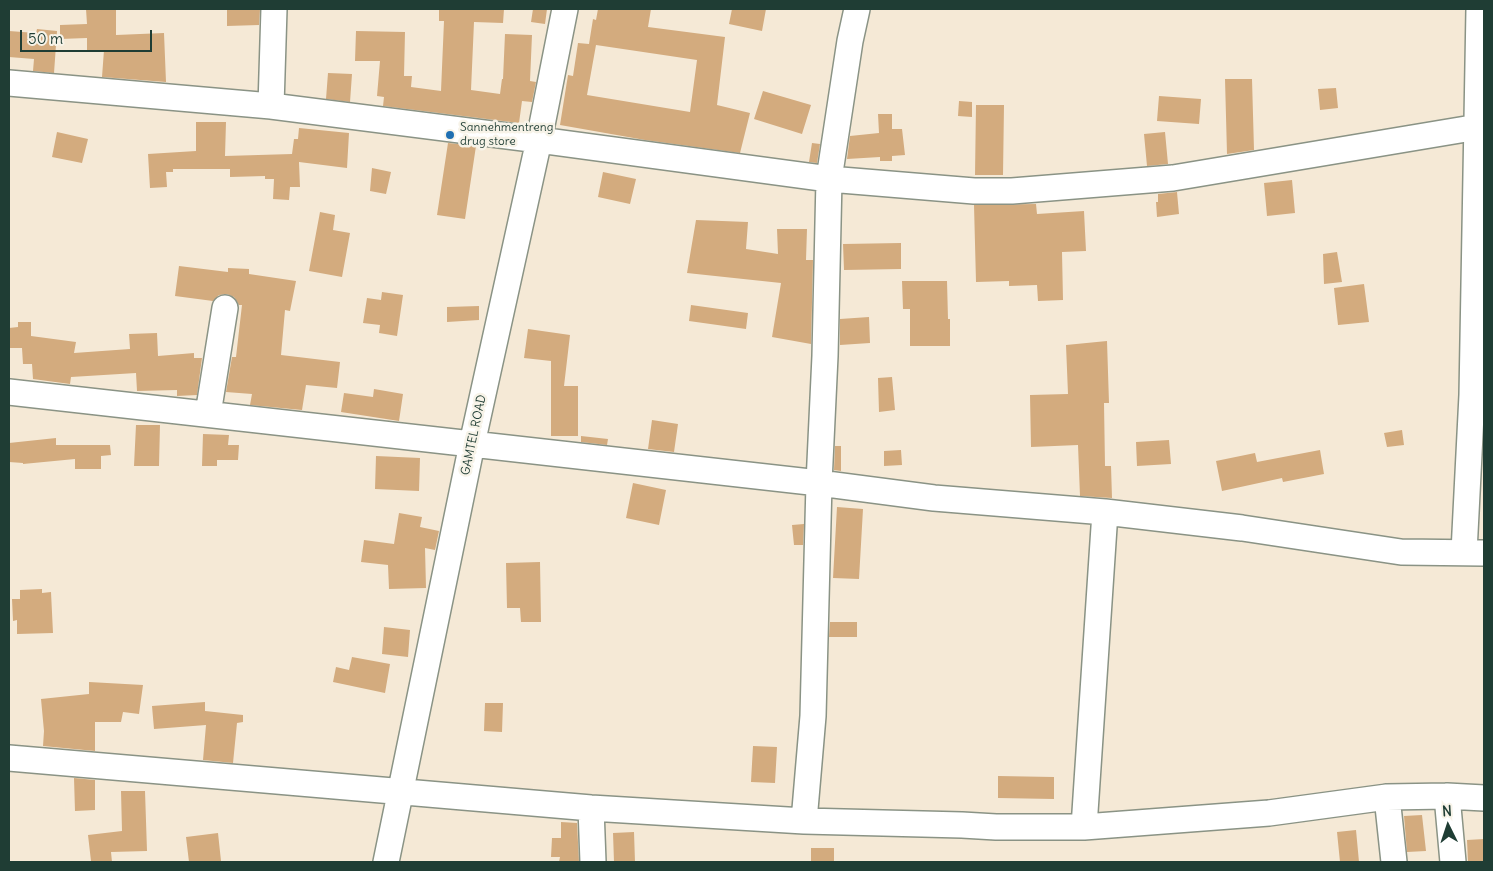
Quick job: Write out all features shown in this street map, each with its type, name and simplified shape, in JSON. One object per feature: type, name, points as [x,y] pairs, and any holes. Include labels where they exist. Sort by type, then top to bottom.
[{"type":"street","points":[[272,106],[274,9]]},
{"type":"street","name":"GAMTEL ROAD","points":[[386,862],[472,444],[565,9]]},
{"type":"street","points":[[804,821],[813,716],[829,179],[850,41],[857,9]]},
{"type":"street","points":[[9,392],[819,483],[934,498],[1105,512],[1242,528],[1401,552],[1474,552],[1478,394],[1480,127],[1478,9]]},
{"type":"street","points":[[9,82],[272,106],[829,179],[974,190],[1012,190],[1173,178],[1480,127]]},
{"type":"street","points":[[208,414],[225,308]]},
{"type":"street","points":[[1084,827],[1105,512]]},
{"type":"street","points":[[9,758],[591,808],[804,821],[962,824],[996,827],[1084,827],[1269,812],[1387,797],[1447,796],[1484,798]]},
{"type":"street","points":[[1447,796],[1453,862]]},
{"type":"street","points":[[1387,797],[1394,862]]},
{"type":"street","points":[[591,808],[593,862]]},
{"type":"building","points":[[86,9],[116,9],[116,35],[164,33],[166,82],[102,77],[104,50],[87,50],[87,38],[60,39],[60,25],[87,24]]},
{"type":"building","points":[[260,9],[259,25],[227,26],[227,10]]},
{"type":"building","points":[[439,9],[504,9],[503,23],[474,22],[471,90],[500,94],[503,79],[505,34],[532,35],[530,81],[536,82],[532,102],[522,101],[519,123],[383,106],[384,97],[377,96],[380,61],[355,61],[356,31],[405,32],[404,76],[412,76],[411,87],[441,91],[444,21],[439,21]]},
{"type":"building","points":[[533,9],[547,9],[545,24],[531,22]]},
{"type":"building","points":[[598,9],[651,9],[648,27],[725,37],[717,105],[750,113],[740,153],[645,140],[560,125],[568,75],[573,76],[578,43],[589,44],[593,19],[596,20]],"holes":[[[596,45],[697,60],[690,112],[587,95]]]},
{"type":"building","points":[[732,9],[766,9],[762,31],[729,24]]},
{"type":"building","points":[[37,29],[57,31],[54,73],[33,71],[34,59],[9,57],[9,31],[36,33]]},
{"type":"building","points":[[328,73],[352,74],[350,102],[326,99]]},
{"type":"building","points":[[1225,79],[1252,79],[1254,150],[1227,154]]},
{"type":"building","points":[[1336,88],[1338,108],[1320,110],[1318,89]]},
{"type":"building","points":[[763,91],[811,105],[802,134],[754,119]]},
{"type":"building","points":[[1159,96],[1201,99],[1199,124],[1157,121]]},
{"type":"building","points":[[959,101],[972,102],[972,117],[958,116]]},
{"type":"building","points":[[976,105],[1004,105],[1003,175],[975,175]]},
{"type":"building","points":[[878,114],[892,114],[892,129],[902,129],[905,155],[892,156],[892,161],[880,161],[880,157],[847,159],[850,136],[879,133]]},
{"type":"building","points":[[196,122],[226,122],[225,156],[292,154],[294,139],[298,139],[299,128],[349,133],[347,168],[299,162],[300,187],[290,187],[289,200],[273,199],[274,179],[265,179],[265,176],[230,177],[230,169],[173,169],[173,172],[166,172],[167,187],[150,188],[148,154],[196,151]]},
{"type":"building","points":[[57,132],[88,139],[82,163],[52,157]]},
{"type":"building","points":[[1165,132],[1168,164],[1147,166],[1144,134]]},
{"type":"building","points":[[448,143],[476,146],[465,219],[437,215]]},
{"type":"building","points":[[812,143],[820,144],[817,163],[809,162]]},
{"type":"building","points":[[372,168],[391,172],[386,194],[370,191]]},
{"type":"building","points":[[603,172],[636,179],[630,204],[598,197]]},
{"type":"building","points":[[1292,180],[1295,213],[1267,216],[1264,183]]},
{"type":"building","points":[[1177,192],[1179,214],[1157,217],[1156,202],[1158,202],[1158,194]]},
{"type":"building","points":[[1036,204],[1037,214],[1084,211],[1086,251],[1062,252],[1063,300],[1038,301],[1037,285],[1009,286],[1009,281],[976,282],[974,205]]},
{"type":"building","points":[[320,212],[335,215],[333,230],[350,233],[342,277],[309,271]]},
{"type":"building","points":[[696,220],[748,222],[746,249],[778,254],[777,229],[807,229],[806,260],[813,260],[811,344],[772,337],[781,283],[687,273]]},
{"type":"building","points":[[901,243],[901,269],[844,270],[843,244]]},
{"type":"building","points":[[1337,252],[1342,282],[1324,284],[1323,254]]},
{"type":"building","points":[[179,266],[228,272],[228,268],[249,269],[249,274],[296,281],[290,311],[285,310],[281,355],[340,362],[337,388],[306,385],[302,410],[250,405],[252,394],[226,392],[232,357],[236,357],[242,305],[239,305],[234,297],[227,294],[219,295],[213,301],[175,296]]},
{"type":"building","points":[[902,281],[947,281],[950,346],[910,346],[910,309],[903,309]]},
{"type":"building","points":[[1364,284],[1369,322],[1338,325],[1334,288]]},
{"type":"building","points":[[382,292],[403,295],[397,336],[379,333],[380,325],[363,323],[367,298],[381,300]]},
{"type":"building","points":[[691,305],[748,313],[746,329],[689,321]]},
{"type":"building","points":[[479,306],[479,320],[447,322],[447,307]]},
{"type":"building","points":[[869,317],[870,343],[840,345],[840,319]]},
{"type":"building","points":[[18,322],[31,322],[31,336],[76,342],[74,353],[130,349],[129,334],[157,333],[158,356],[194,353],[194,358],[202,358],[197,395],[177,396],[177,390],[137,391],[136,373],[71,377],[70,384],[33,379],[32,364],[23,364],[22,348],[9,348],[9,328],[18,327]]},
{"type":"building","points":[[528,329],[570,335],[564,386],[578,386],[578,436],[551,436],[551,361],[524,358]]},
{"type":"building","points":[[1107,341],[1109,403],[1104,403],[1105,466],[1111,466],[1112,498],[1080,496],[1078,445],[1031,447],[1030,395],[1068,394],[1066,345]]},
{"type":"building","points":[[892,377],[895,410],[879,412],[878,378]]},
{"type":"building","points":[[374,389],[403,394],[399,421],[341,412],[344,393],[373,397]]},
{"type":"building","points":[[652,420],[678,424],[674,452],[648,449]]},
{"type":"building","points":[[136,425],[160,425],[159,466],[134,466]]},
{"type":"building","points":[[1402,430],[1404,445],[1387,447],[1384,433]]},
{"type":"building","points":[[203,434],[229,435],[228,445],[239,445],[238,460],[217,460],[217,466],[202,466]]},
{"type":"building","points":[[581,436],[608,439],[607,445],[581,442]]},
{"type":"building","points":[[56,438],[56,445],[110,445],[111,455],[101,456],[101,469],[75,469],[75,459],[23,464],[9,462],[9,443]]},
{"type":"building","points":[[1169,440],[1171,464],[1137,466],[1136,442]]},
{"type":"building","points":[[835,446],[841,446],[841,471],[834,470]]},
{"type":"building","points":[[901,450],[902,465],[884,466],[884,451]]},
{"type":"building","points":[[1320,450],[1324,474],[1283,482],[1282,478],[1222,491],[1216,461],[1255,453],[1257,462]]},
{"type":"building","points":[[376,456],[420,458],[419,491],[375,489]]},
{"type":"building","points":[[633,483],[666,490],[659,525],[626,518]]},
{"type":"building","points":[[837,507],[863,509],[859,579],[833,578]]},
{"type":"building","points":[[399,513],[422,517],[420,527],[439,531],[435,550],[425,548],[426,588],[389,589],[388,565],[361,562],[364,540],[394,544]]},
{"type":"building","points":[[804,524],[803,545],[794,545],[792,525]]},
{"type":"building","points":[[540,562],[541,622],[521,622],[520,608],[507,608],[506,563]]},
{"type":"building","points":[[42,589],[42,593],[51,592],[53,633],[17,634],[17,620],[13,621],[12,599],[20,599],[20,590]]},
{"type":"building","points":[[830,622],[857,622],[857,637],[829,637]]},
{"type":"building","points":[[384,627],[410,630],[408,657],[382,654]]},
{"type":"building","points":[[352,657],[390,664],[385,693],[333,682],[336,667],[349,670]]},
{"type":"building","points":[[89,682],[143,685],[139,714],[123,712],[121,722],[95,722],[95,751],[43,746],[44,731],[41,699],[89,694]]},
{"type":"building","points":[[205,702],[205,711],[243,715],[243,722],[237,723],[233,763],[203,760],[206,725],[154,729],[152,706]]},
{"type":"building","points":[[485,703],[503,703],[502,732],[484,731]]},
{"type":"building","points":[[753,746],[777,747],[775,783],[751,782]]},
{"type":"building","points":[[998,776],[1054,777],[1054,799],[998,798]]},
{"type":"building","points":[[74,778],[95,780],[95,810],[75,811]]},
{"type":"building","points":[[121,791],[145,791],[147,851],[111,852],[112,862],[91,861],[88,835],[122,831]]},
{"type":"building","points":[[1422,815],[1426,851],[1407,852],[1404,816]]},
{"type":"building","points":[[561,822],[577,823],[579,862],[559,862],[560,857],[551,857],[552,838],[561,838]]},
{"type":"building","points":[[1356,830],[1359,862],[1340,862],[1337,832]]},
{"type":"building","points":[[634,832],[635,862],[614,862],[613,833]]},
{"type":"building","points":[[218,833],[221,861],[189,862],[186,837]]},
{"type":"building","points":[[1484,839],[1484,862],[1468,862],[1467,840]]},
{"type":"building","points":[[811,848],[834,848],[834,862],[811,862]]},
{"type":"place","name":"Sannehmentreng drug store","points":[[450,135]]}]
